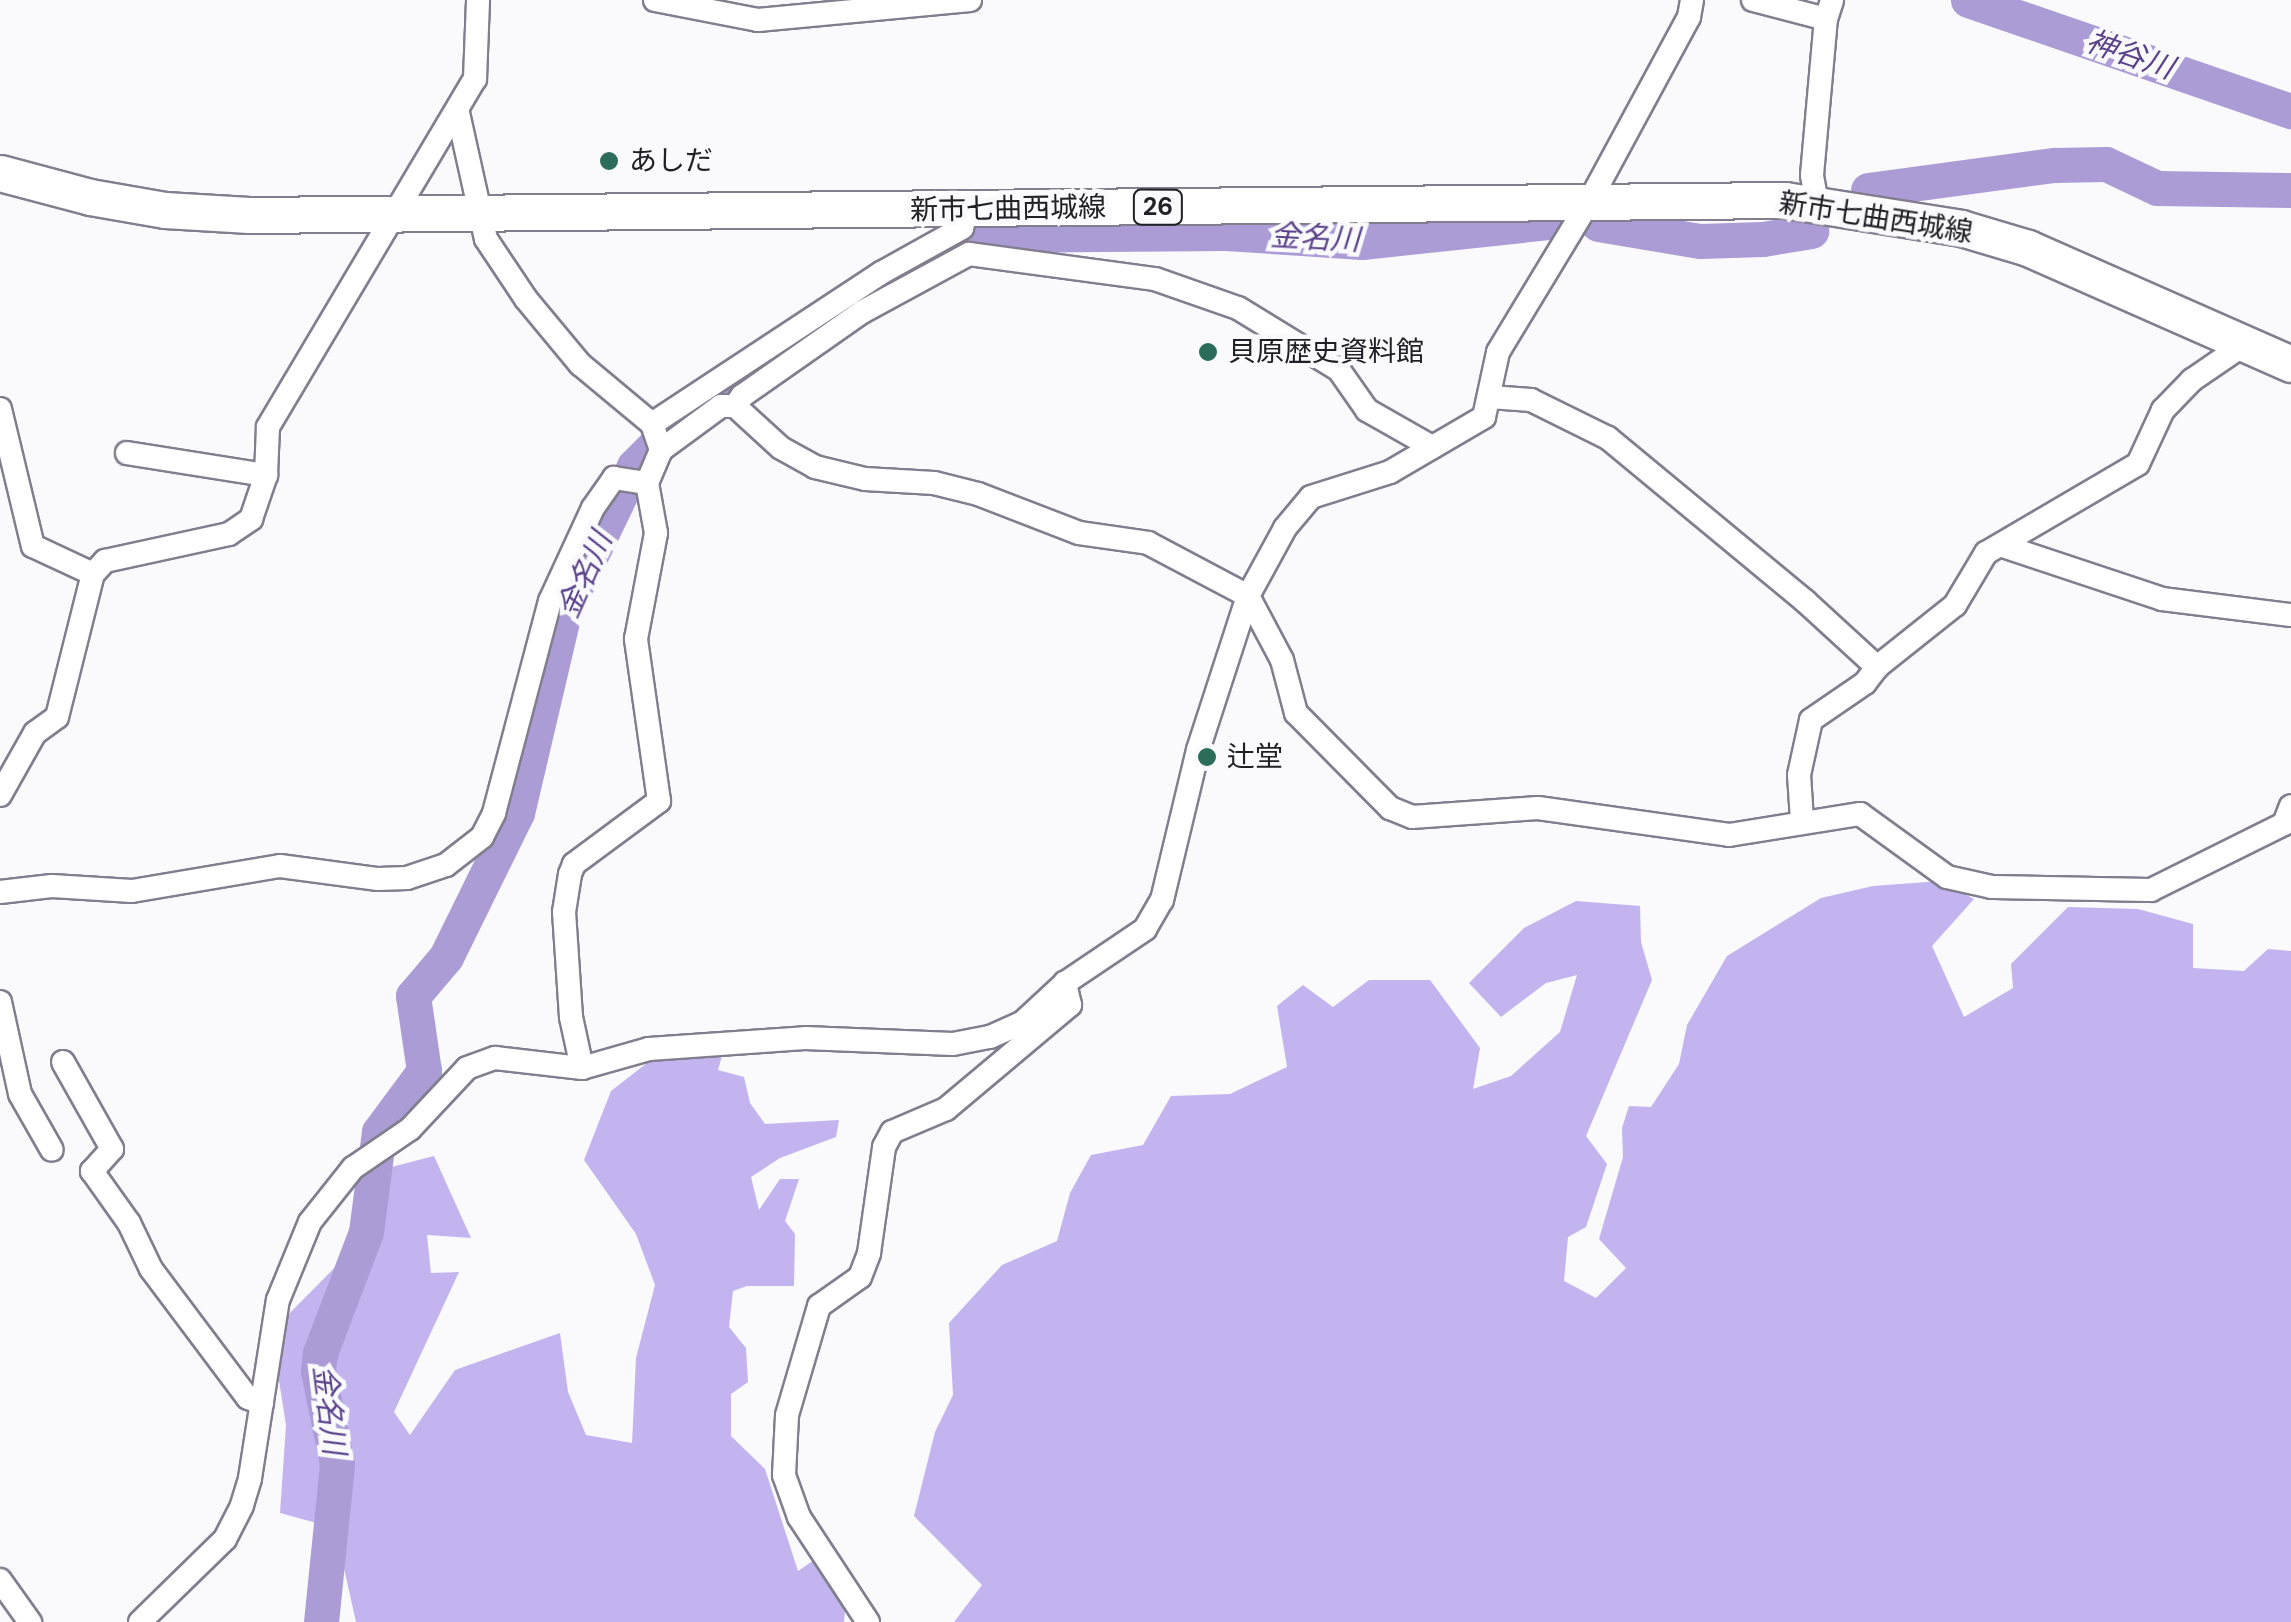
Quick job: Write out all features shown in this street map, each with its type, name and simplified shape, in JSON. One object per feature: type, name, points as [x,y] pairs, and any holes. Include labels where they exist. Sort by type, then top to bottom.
[{"type":"main road","name":"新市七曲西城線","points":[[3,177],[165,210],[393,214],[1588,202],[1816,204],[1961,228],[2028,248],[2291,364]]},
{"type":"street","points":[[0,795],[35,733],[57,717],[93,574],[105,562],[229,534],[251,520],[266,475],[268,428],[475,79],[478,0]]},
{"type":"street","points":[[655,0],[758,20],[970,0]]},
{"type":"street","points":[[140,1622],[225,1539],[250,1478],[278,1300],[291,1261],[332,1192],[353,1168],[394,1142],[467,1068],[495,1058],[582,1068],[649,1050],[785,1039],[972,1041],[1022,1022],[1065,983],[1146,929],[1162,900],[1198,750],[1248,596],[1285,528],[1310,497],[1360,485],[1484,417],[1498,352],[1588,202],[1689,17],[1692,0]]},
{"type":"street","points":[[1753,0],[1829,10],[1812,174],[1816,204]]},
{"type":"street","points":[[458,113],[484,213],[486,239],[526,299],[580,364],[652,424],[662,450]]},
{"type":"street","points":[[652,424],[881,273],[962,228],[966,210]]},
{"type":"street","points":[[735,406],[742,396],[862,312],[969,254],[1155,279],[1238,308],[1339,370],[1367,410],[1432,447]]},
{"type":"street","points":[[1802,820],[1799,775],[1811,720],[1864,683],[1877,667],[1955,605],[1986,552],[2003,546],[2138,464],[2163,410],[2192,380],[2246,343]]},
{"type":"street","points":[[1490,397],[1531,400],[1608,438],[1805,600],[1877,667]]},
{"type":"street","points":[[582,1068],[571,1017],[564,912],[570,874],[574,864],[659,800],[636,638],[656,533],[648,482],[662,450],[721,406],[735,406],[781,448],[815,467],[866,479],[934,483],[978,494],[1079,534],[1148,543],[1248,596],[1282,660],[1296,713],[1390,808],[1412,816],[1538,808],[1729,835],[1802,820],[1860,814],[1947,877],[1992,887],[2151,890],[2284,824],[2291,806]]},
{"type":"street","points":[[0,409],[33,546],[93,574]]},
{"type":"street","points":[[127,452],[266,475]]},
{"type":"street","points":[[0,892],[52,886],[132,892],[280,866],[378,879],[407,878],[446,865],[482,837],[494,812],[550,601],[594,508],[614,478],[648,482]]},
{"type":"street","points":[[2003,546],[2162,598],[2291,615]]},
{"type":"street","points":[[868,1622],[799,1517],[784,1474],[787,1416],[819,1306],[860,1277],[869,1253],[884,1147],[892,1132],[946,1109],[1070,1005],[1065,983]]},
{"type":"street","points":[[0,1002],[20,1094],[52,1150]]},
{"type":"street","points":[[63,1062],[112,1149],[92,1171],[129,1223],[151,1269],[248,1398],[262,1403]]},
{"type":"street","points":[[0,1580],[30,1622]]},
{"type":"shaded area","points":[[1941,881],[1974,899],[1932,946],[1964,1017],[2013,988],[2011,964],[2068,907],[2138,909],[2193,924],[2193,968],[2244,971],[2268,949],[2291,951],[2291,1622],[954,1622],[982,1585],[914,1516],[935,1432],[953,1395],[949,1323],[1002,1265],[1057,1241],[1070,1193],[1091,1155],[1143,1145],[1171,1096],[1230,1094],[1287,1067],[1277,1006],[1303,985],[1333,1007],[1369,980],[1430,980],[1480,1048],[1473,1089],[1511,1076],[1560,1032],[1577,975],[1546,983],[1501,1017],[1469,983],[1524,928],[1576,901],[1640,906],[1641,942],[1652,980],[1586,1136],[1607,1164],[1586,1227],[1568,1237],[1564,1281],[1596,1298],[1626,1268],[1599,1239],[1623,1157],[1622,1128],[1629,1106],[1651,1107],[1679,1064],[1687,1025],[1727,956],[1821,898],[1873,886]]},
{"type":"shaded area","points":[[724,1049],[718,1070],[744,1077],[750,1103],[765,1124],[839,1120],[836,1137],[780,1158],[751,1177],[759,1210],[780,1179],[799,1179],[785,1221],[795,1234],[794,1286],[747,1286],[733,1291],[729,1327],[746,1348],[748,1382],[731,1394],[731,1436],[765,1469],[798,1571],[820,1556],[846,1600],[844,1622],[356,1622],[335,1528],[280,1513],[286,1425],[277,1368],[280,1323],[355,1247],[374,1215],[376,1171],[434,1156],[471,1238],[427,1235],[431,1273],[459,1272],[394,1412],[410,1435],[455,1370],[560,1333],[568,1392],[586,1435],[632,1443],[636,1358],[655,1285],[636,1234],[584,1160],[611,1091],[656,1056]]},
{"type":"waterway","name":"神谷川","points":[[1968,0],[2291,111]]},
{"type":"waterway","name":"金名川","points":[[1868,190],[2054,165],[2106,164],[2157,188],[2291,190]]},
{"type":"waterway","name":"金名川","points":[[931,263],[1000,235],[1226,233],[1362,242],[1557,221]]},
{"type":"waterway","name":"金名川","points":[[1598,224],[1700,241],[1763,239],[1811,231]]},
{"type":"waterway","name":"金名川","points":[[321,1622],[337,1464],[318,1371],[320,1353],[366,1232],[379,1132],[424,1071],[413,996],[446,957],[517,813],[565,609],[634,466],[678,422],[790,351]]},
{"type":"place","name":"あしだ","points":[[609,161]]},
{"type":"place","name":"貝原歴史資料館","points":[[1208,352]]},
{"type":"place","name":"辻堂","points":[[1207,757]]}]
